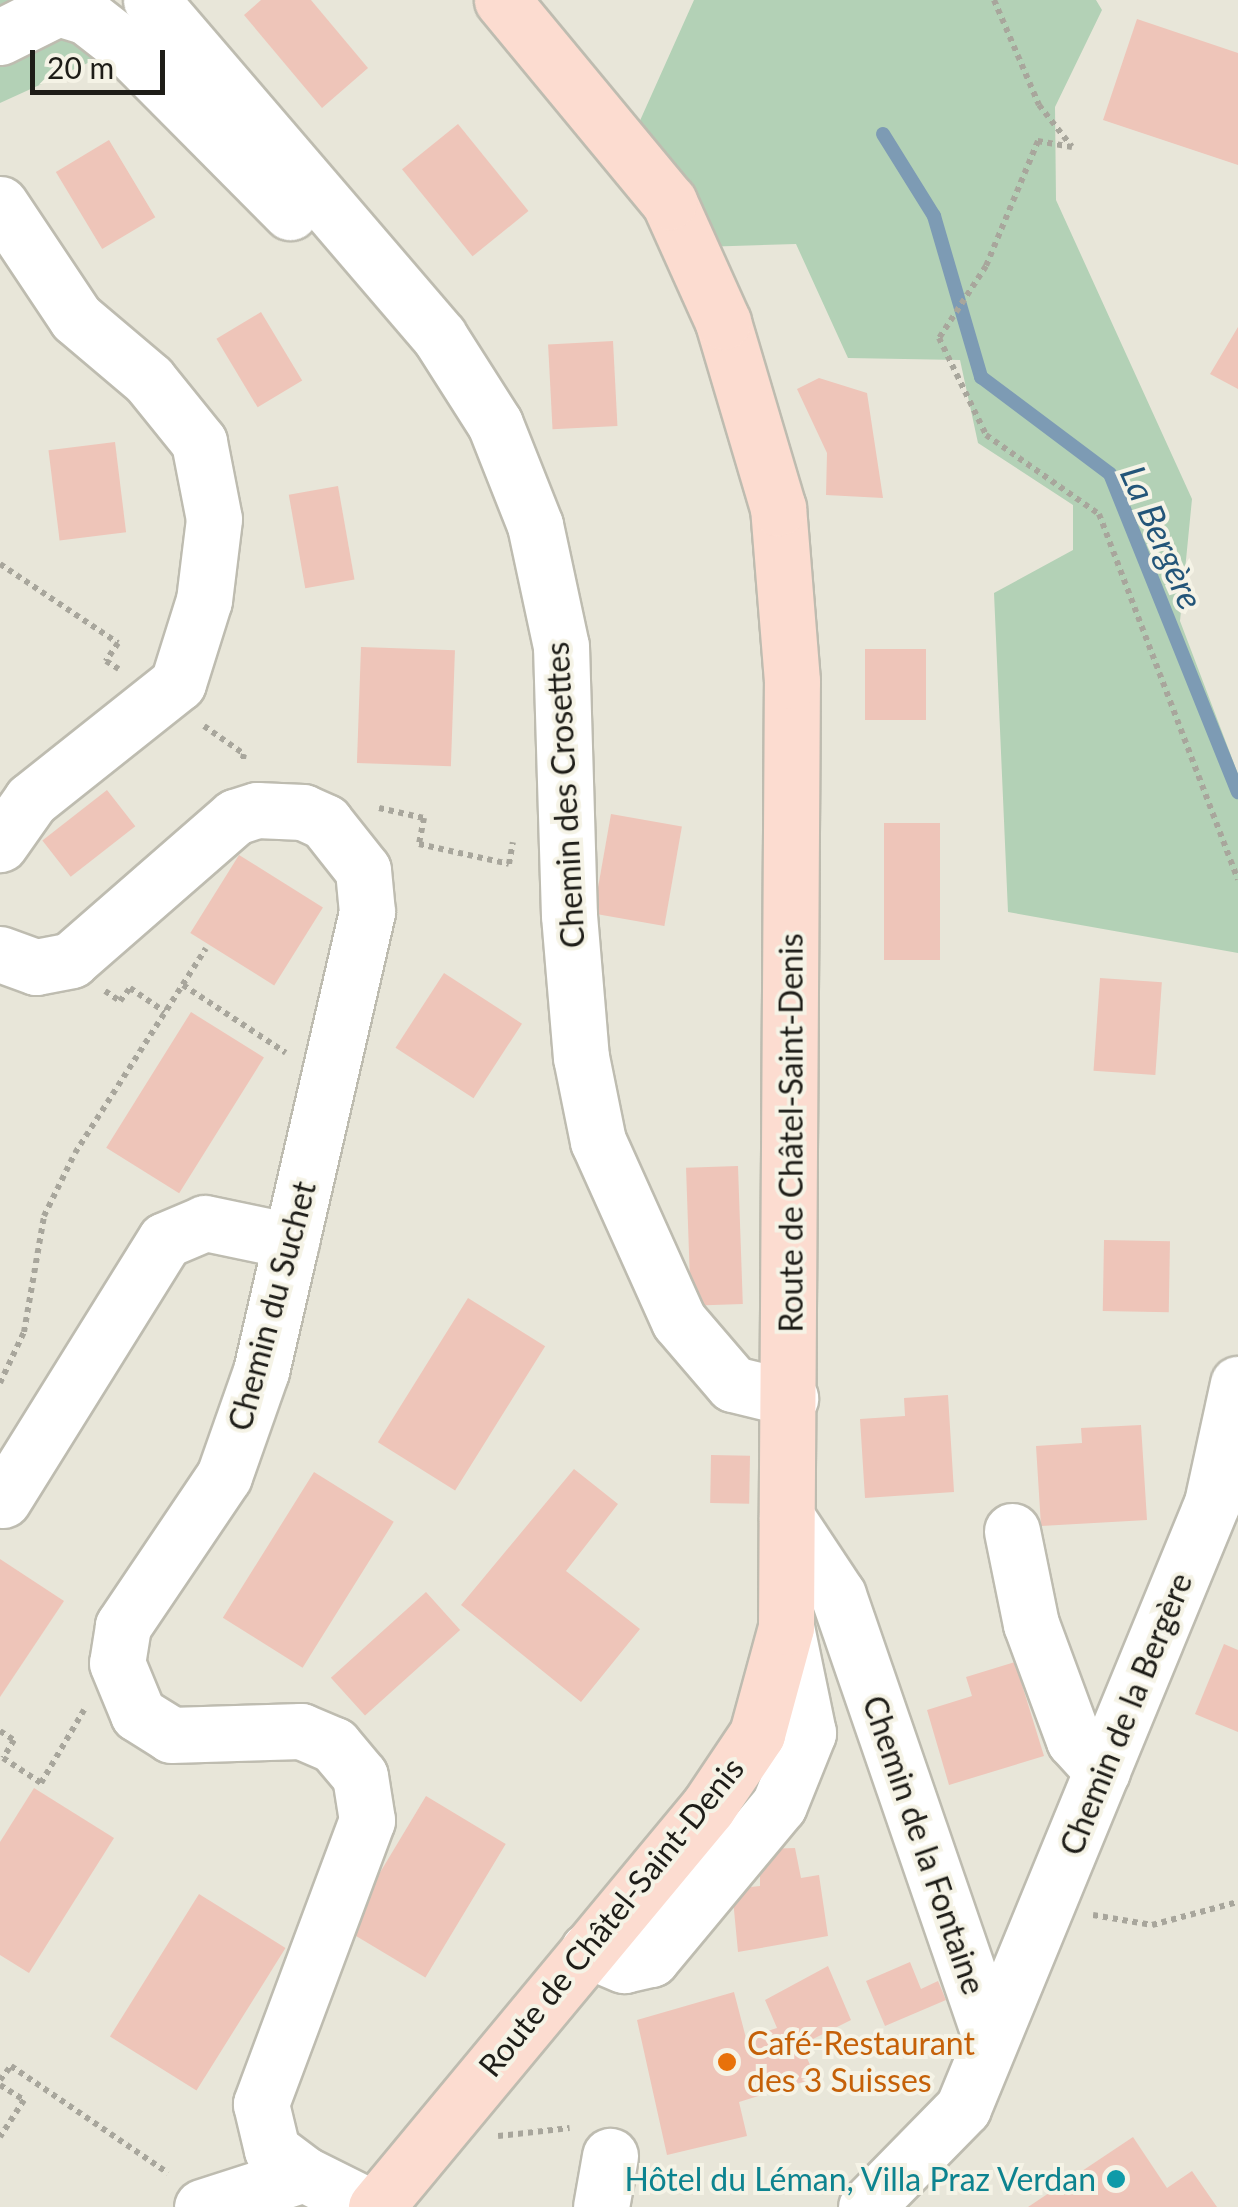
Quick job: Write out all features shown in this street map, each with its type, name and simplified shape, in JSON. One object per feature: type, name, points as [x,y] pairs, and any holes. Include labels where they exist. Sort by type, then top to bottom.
[{"type":"main road","name":"Route de Châtel-Saint-Denis","points":[[373,2207],[708,1807],[758,1734],[786,1626],[792,681],[778,508],[723,322],[670,202],[502,0]]},
{"type":"street","name":"Chemin des Crosettes","points":[[152,0],[412,305],[496,424],[536,525],[561,646],[569,915],[581,1057],[598,1142],[679,1321],[732,1384],[790,1398]]},
{"type":"street","points":[[0,38],[58,8],[87,17],[128,49],[384,306],[412,305]]},
{"type":"street","points":[[0,204],[76,318],[149,380],[200,442],[214,519],[204,600],[178,684],[31,800],[0,844]]},
{"type":"street","name":"Chemin du Suchet","points":[[0,954],[36,967],[71,960],[235,818],[257,810],[303,812],[341,834],[363,870],[367,912],[261,1371],[224,1476],[123,1626],[117,1663],[138,1714],[171,1734],[301,1731],[334,1745],[360,1776],[367,1820],[261,2104],[272,2150],[304,2174],[373,2207]]},
{"type":"street","points":[[3,1500],[165,1240],[206,1223],[291,1241]]},
{"type":"street","name":"Chemin de la Bergère","points":[[990,2037],[1048,1907],[1212,1503],[1238,1384]]},
{"type":"street","name":"Chemin de la Fontaine","points":[[787,1518],[838,1595],[990,2037],[963,2108],[866,2207]]},
{"type":"street","points":[[1012,1531],[1031,1624],[1074,1740],[1102,1771]]},
{"type":"street","points":[[206,2205],[304,2174]]},
{"type":"path","points":[[994,0],[1039,105],[1072,147],[1038,141],[986,266],[939,338],[986,435],[1100,514],[1238,879]]},
{"type":"path","points":[[0,564],[118,643],[106,661],[161,697]]},
{"type":"path","points":[[0,1383],[24,1332],[44,1216],[75,1153],[206,948]]},
{"type":"path","points":[[183,985],[289,1054]]},
{"type":"path","points":[[0,1731],[14,1740],[3,1758],[41,1783],[88,1704]]},
{"type":"path","points":[[1048,1907],[1152,1925],[1238,1902]]},
{"type":"path","points":[[0,2137],[24,2100],[0,2083],[11,2066],[206,2205]]},
{"type":"path","points":[[494,2136],[573,2128],[602,2133],[606,2181]]},
{"type":"green space","points":[[0,0],[94,0],[136,41],[0,103]]},
{"type":"green space","points":[[694,0],[1096,0],[1102,10],[1055,107],[1056,200],[1192,499],[1180,621],[1238,774],[1238,953],[1008,912],[994,593],[1073,550],[1073,505],[978,443],[960,360],[848,358],[796,244],[701,247],[634,134]]},
{"type":"building","points":[[261,0],[311,0],[368,68],[322,108],[244,15]]},
{"type":"building","points":[[1137,19],[1238,53],[1238,165],[1103,120]]},
{"type":"building","points":[[458,124],[528,211],[473,256],[402,169]]},
{"type":"building","points":[[109,140],[155,217],[102,249],[56,172]]},
{"type":"building","points":[[261,312],[302,381],[258,407],[216,339]]},
{"type":"building","points":[[1238,327],[1238,389],[1210,374]]},
{"type":"building","points":[[613,341],[617,426],[553,429],[548,344]]},
{"type":"building","points":[[819,378],[867,393],[883,498],[826,495],[827,453],[797,389]]},
{"type":"building","points":[[115,442],[126,532],[60,540],[48,450]]},
{"type":"building","points":[[338,486],[354,580],[305,588],[289,495]]},
{"type":"building","points":[[361,647],[455,650],[451,766],[357,763]]},
{"type":"building","points":[[865,649],[926,649],[926,720],[865,720]]},
{"type":"building","points":[[107,790],[135,826],[71,877],[42,840]]},
{"type":"building","points":[[611,814],[682,827],[664,926],[593,913]]},
{"type":"building","points":[[884,823],[940,823],[940,960],[884,960]]},
{"type":"building","points":[[239,855],[323,907],[274,985],[190,933]]},
{"type":"building","points":[[444,973],[522,1024],[474,1098],[396,1048]]},
{"type":"building","points":[[1100,978],[1162,982],[1155,1075],[1094,1071]]},
{"type":"building","points":[[191,1012],[264,1058],[179,1193],[106,1148]]},
{"type":"building","points":[[738,1166],[743,1304],[691,1306],[686,1168]]},
{"type":"building","points":[[1104,1240],[1170,1241],[1169,1312],[1103,1311]]},
{"type":"building","points":[[468,1298],[545,1346],[455,1490],[378,1442]]},
{"type":"building","points":[[948,1395],[954,1492],[865,1498],[860,1419],[905,1416],[904,1398]]},
{"type":"building","points":[[1141,1425],[1147,1520],[1041,1526],[1036,1446],[1082,1443],[1081,1428]]},
{"type":"building","points":[[711,1455],[750,1456],[749,1504],[710,1503]]},
{"type":"building","points":[[574,1469],[618,1504],[566,1571],[640,1629],[581,1702],[461,1605]]},
{"type":"building","points":[[314,1472],[394,1522],[303,1668],[223,1618]]},
{"type":"building","points":[[0,1559],[64,1601],[0,1697]]},
{"type":"building","points":[[426,1592],[460,1630],[365,1716],[331,1678]]},
{"type":"building","points":[[1224,1644],[1238,1650],[1238,1732],[1195,1714]]},
{"type":"building","points":[[1015,1662],[1044,1756],[949,1785],[927,1710],[972,1696],[966,1677]]},
{"type":"building","points":[[34,1788],[114,1838],[29,1973],[0,1955],[0,1842]]},
{"type":"building","points":[[426,1796],[506,1844],[425,1978],[346,1930]]},
{"type":"building","points":[[795,1848],[801,1878],[819,1875],[828,1936],[738,1952],[732,1889],[760,1886],[760,1849]]},
{"type":"building","points":[[199,1894],[286,1948],[196,2091],[110,2036]]},
{"type":"building","points":[[910,1962],[921,1989],[938,1981],[946,2000],[885,2026],[866,1981]]},
{"type":"building","name":"Café-Restaurant des 3 Suisses","points":[[828,1966],[851,2020],[801,2045],[816,2078],[739,2102],[747,2136],[667,2155],[637,2020],[734,1992],[746,2038],[777,2028],[765,2000]]},
{"type":"building","name":"Hôtel du Léman, Villa Praz Verdan","points":[[1133,2137],[1167,2188],[1192,2171],[1217,2207],[1028,2207]]},
{"type":"waterway","name":"La Bergère","points":[[883,134],[934,216],[981,377],[1110,474],[1238,792]]},
{"type":"place","name":"Café-Restaurant des 3 Suisses","points":[[727,2062]]},
{"type":"place","name":"Hôtel du Léman, Villa Praz Verdan","points":[[1116,2179]]}]
